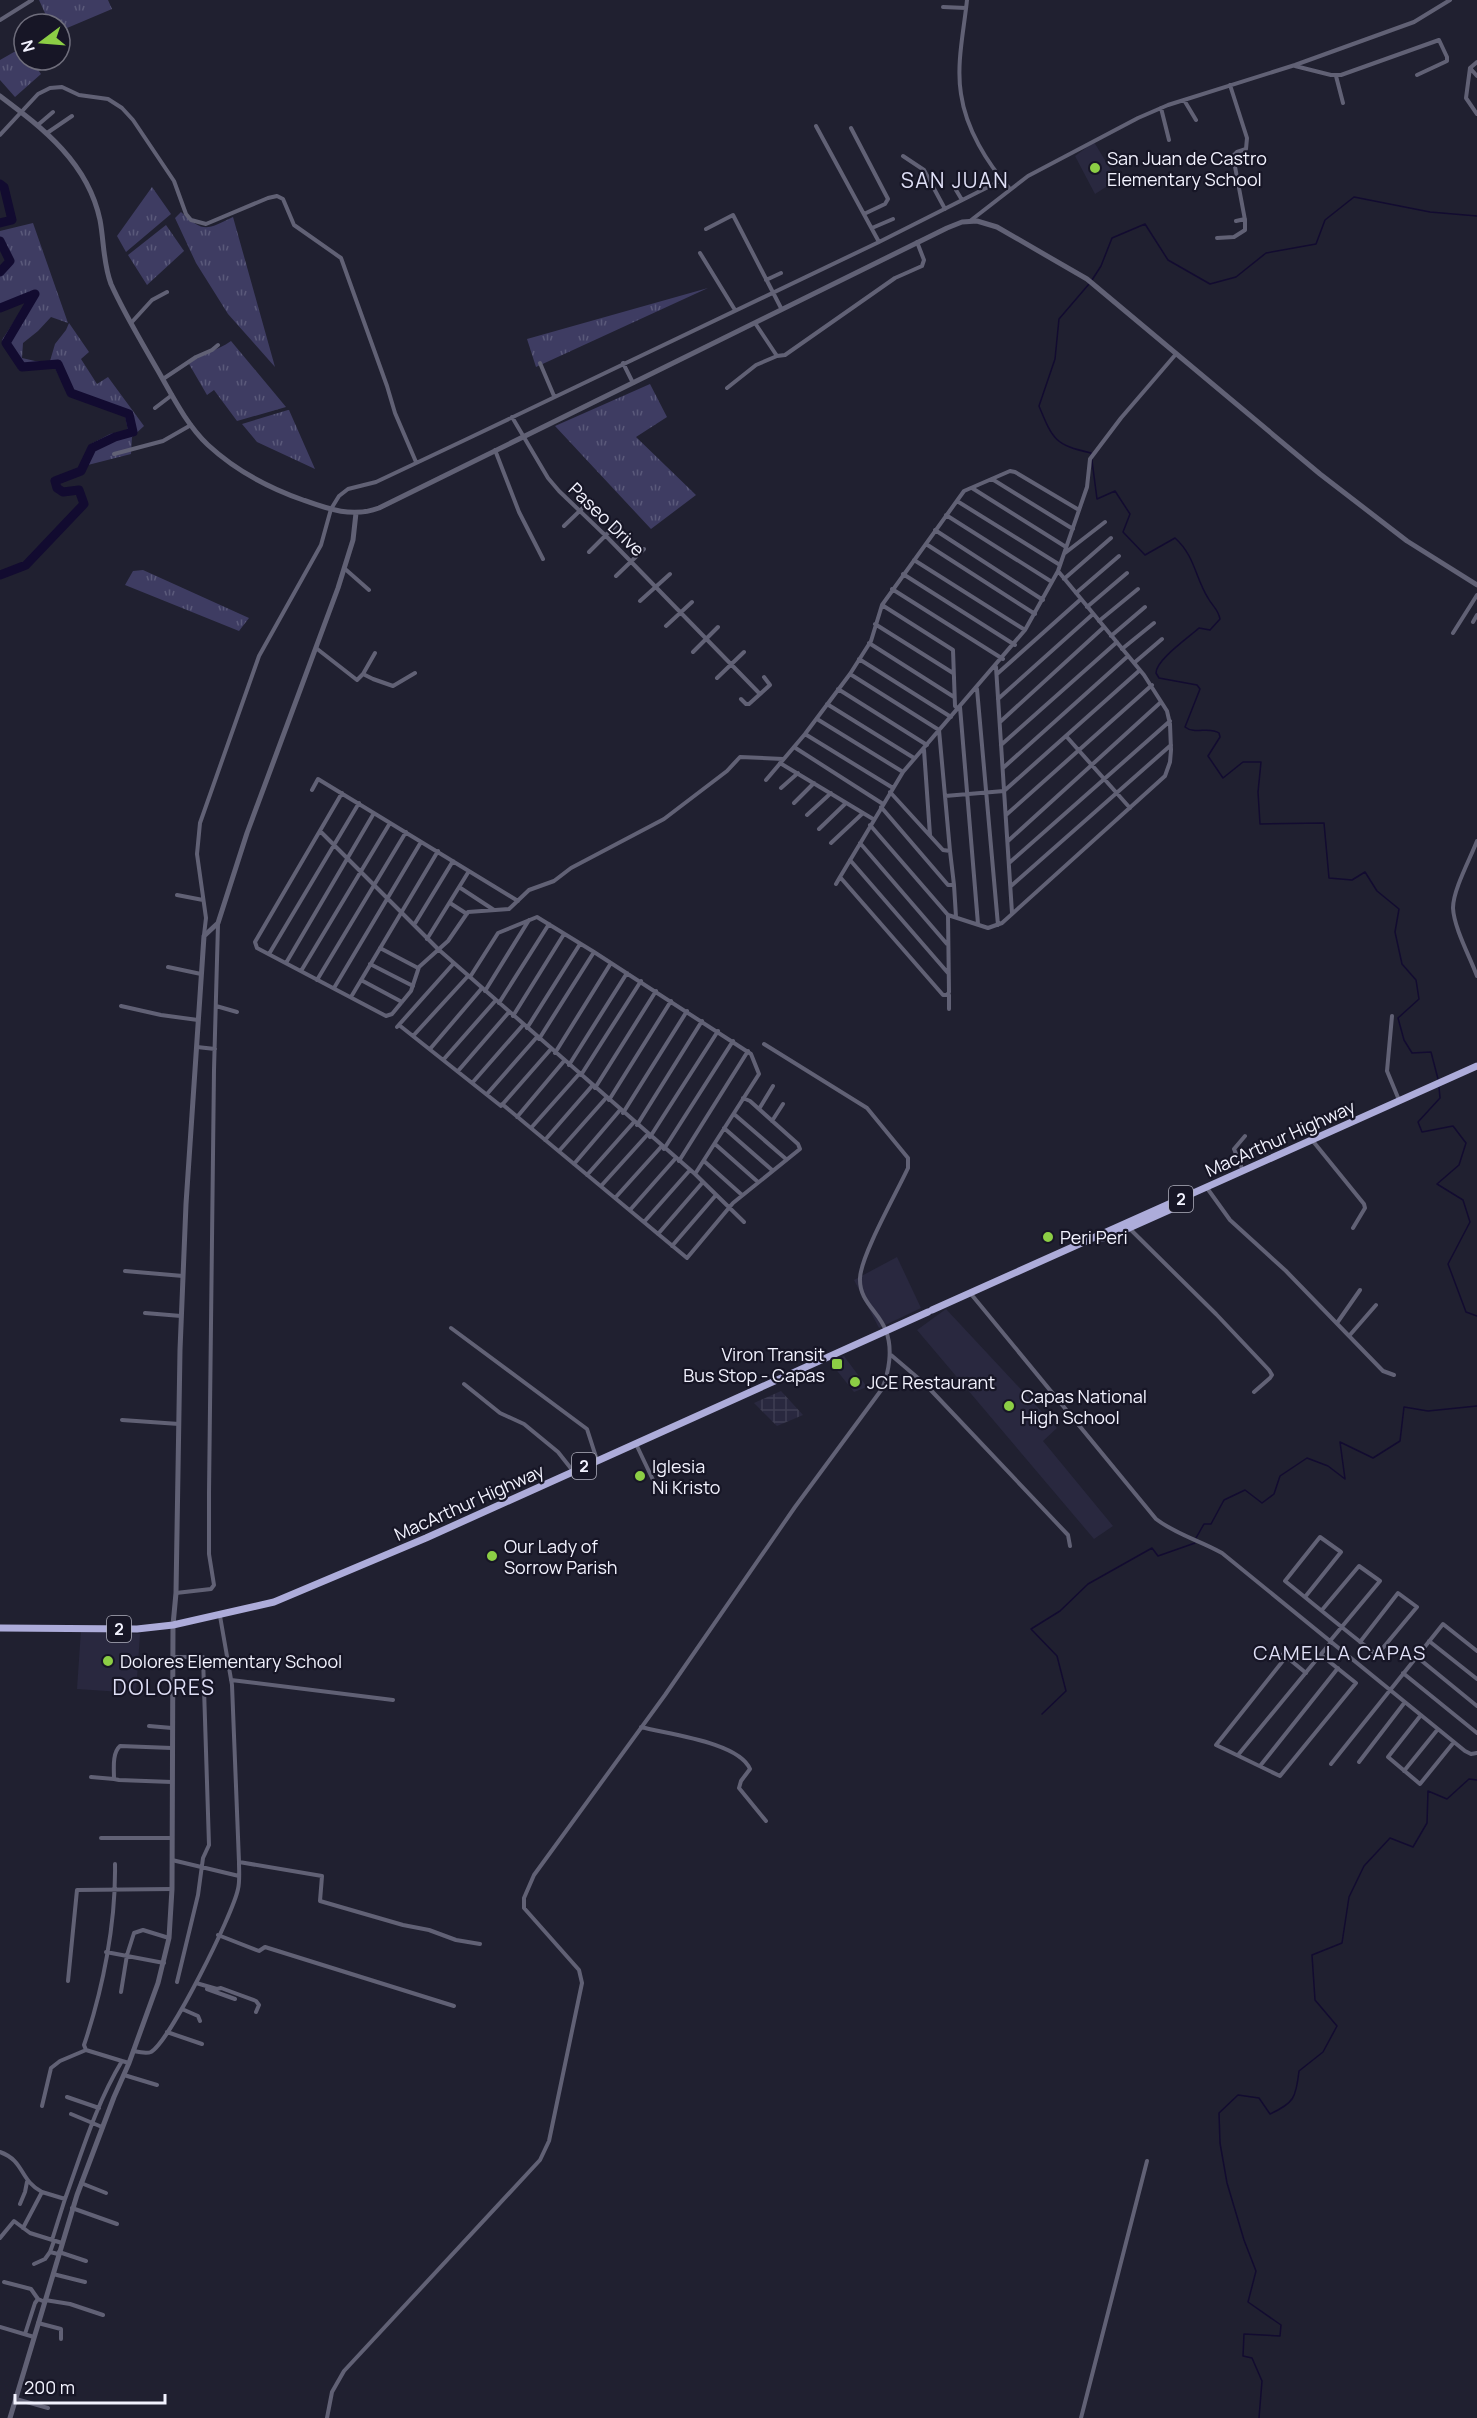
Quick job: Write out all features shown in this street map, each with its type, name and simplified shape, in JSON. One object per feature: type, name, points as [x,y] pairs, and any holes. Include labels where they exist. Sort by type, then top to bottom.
[{"type":"highway","name":"MacArthur Highway","points":[[0,1628],[97,1630],[173,1625],[274,1602],[311,1588],[1477,1066]]},
{"type":"highway","points":[[1091,1240],[1111,1236],[1176,1207],[1188,1196]]},
{"type":"street","points":[[0,20],[32,0]]},
{"type":"street","points":[[967,0],[961,55],[961,93],[979,145],[1010,189]]},
{"type":"street","points":[[969,221],[1010,189],[1050,163],[1161,108],[1295,65],[1414,22],[1447,1]]},
{"type":"street","points":[[943,7],[966,8]]},
{"type":"street","points":[[1295,65],[1336,76],[1438,40],[1448,57],[1447,61],[1422,70],[1417,75]]},
{"type":"street","points":[[1477,62],[1470,68],[1466,98],[1477,114]]},
{"type":"street","points":[[1470,68],[1477,76]]},
{"type":"street","points":[[1336,76],[1343,103]]},
{"type":"street","points":[[1217,238],[1225,239],[1245,230],[1233,156],[1246,149],[1247,138],[1230,85]]},
{"type":"street","points":[[0,135],[39,94],[50,88],[62,87],[79,95],[108,99],[122,108],[133,120],[174,181],[186,214],[191,220],[206,224],[268,198],[277,196],[283,199],[294,225],[341,258],[395,413],[416,462]]},
{"type":"street","points":[[0,96],[39,124],[67,154],[85,178],[94,198],[108,277],[131,323],[191,425],[208,445],[243,471],[293,496],[331,509],[356,513],[379,508],[633,384],[781,308],[954,225],[977,220],[997,227],[1096,285],[1320,474],[1407,541],[1477,585]]},
{"type":"street","points":[[1184,100],[1196,120]]},
{"type":"street","points":[[1161,108],[1170,140]]},
{"type":"street","points":[[39,124],[53,112]]},
{"type":"street","points":[[47,133],[72,116]]},
{"type":"street","points":[[816,126],[879,242]]},
{"type":"street","points":[[851,128],[888,199],[885,204],[864,214]]},
{"type":"street","points":[[903,156],[924,170],[945,209]]},
{"type":"street","points":[[10,2418],[72,2208],[129,2063],[164,1963],[169,1938],[172,1889],[173,1625],[176,1593],[181,1316],[206,918],[197,854],[200,824],[259,656],[321,545],[331,509],[339,496],[348,489],[376,482],[879,242],[1002,180]]},
{"type":"street","points":[[956,190],[962,200]]},
{"type":"street","points":[[706,229],[733,215],[781,308]]},
{"type":"street","points":[[872,228],[892,219]]},
{"type":"street","points":[[1236,221],[1245,219]]},
{"type":"street","points":[[727,388],[756,365],[785,355],[895,278],[922,266],[924,260],[918,243]]},
{"type":"street","points":[[700,253],[735,310]]},
{"type":"street","points":[[766,280],[782,273]]},
{"type":"street","points":[[131,323],[142,314],[152,300],[167,292]]},
{"type":"street","points":[[755,322],[777,356]]},
{"type":"street","points":[[163,380],[218,345]]},
{"type":"street","points":[[836,884],[903,772],[1003,659],[1025,630],[1058,571],[1087,487],[1090,459],[1099,444],[1176,353]]},
{"type":"street","points":[[540,363],[554,396]]},
{"type":"street","points":[[623,363],[633,384]]},
{"type":"street","points":[[155,408],[172,395]]},
{"type":"street","name":"Paseo Drive","points":[[512,417],[552,483],[760,694]]},
{"type":"street","points":[[114,454],[163,441],[191,425]]},
{"type":"street","points":[[495,450],[519,512],[543,559]]},
{"type":"street","points":[[766,780],[817,719],[850,674],[869,643],[882,605],[964,491],[1010,471],[1019,473],[1079,510]]},
{"type":"street","points":[[992,479],[1073,529]]},
{"type":"street","points":[[972,488],[1066,547]]},
{"type":"street","points":[[564,526],[591,500]]},
{"type":"street","points":[[957,501],[1060,565]]},
{"type":"street","points":[[176,1593],[211,1589],[214,1585],[209,1554],[208,1493],[218,923],[247,833],[344,568],[353,540],[356,513]]},
{"type":"street","points":[[946,515],[1052,582]]},
{"type":"street","points":[[589,552],[619,522]]},
{"type":"street","points":[[1064,554],[1105,522]]},
{"type":"street","points":[[935,530],[1043,600]]},
{"type":"street","points":[[1064,579],[1112,538]]},
{"type":"street","points":[[926,544],[1035,614]]},
{"type":"street","points":[[616,576],[644,549]]},
{"type":"street","points":[[1076,593],[1119,556]]},
{"type":"street","points":[[914,560],[1025,630]]},
{"type":"street","points":[[344,568],[369,590]]},
{"type":"street","points":[[870,825],[948,915],[991,928],[1012,913],[1165,776],[1170,762],[1170,721],[1161,702],[1152,685],[1058,571]]},
{"type":"street","points":[[1087,607],[1127,573]]},
{"type":"street","points":[[640,602],[670,574]]},
{"type":"street","points":[[903,574],[1015,645]]},
{"type":"street","points":[[892,589],[1003,659]]},
{"type":"street","points":[[1099,621],[1138,589]]},
{"type":"street","points":[[1453,633],[1477,595]]},
{"type":"street","points":[[996,675],[1081,599]]},
{"type":"street","points":[[666,626],[692,603]]},
{"type":"street","points":[[882,605],[953,650],[954,698],[955,706],[959,708],[978,924]]},
{"type":"street","points":[[1111,636],[1146,607]]},
{"type":"street","points":[[997,699],[1093,614]]},
{"type":"street","points":[[1473,622],[1477,615]]},
{"type":"street","points":[[1122,649],[1154,622]]},
{"type":"street","points":[[875,624],[953,673]]},
{"type":"street","points":[[693,652],[718,627]]},
{"type":"street","points":[[999,723],[1104,627]]},
{"type":"street","points":[[1134,663],[1162,639]]},
{"type":"street","points":[[1000,746],[1117,642]]},
{"type":"street","points":[[869,643],[954,698]]},
{"type":"street","points":[[316,648],[352,678],[358,680],[375,653]]},
{"type":"street","points":[[717,678],[744,652]]},
{"type":"street","points":[[1002,769],[1128,656]]},
{"type":"street","points":[[859,659],[951,717]]},
{"type":"street","points":[[996,667],[1012,913]]},
{"type":"street","points":[[945,796],[1004,791],[1140,670]]},
{"type":"street","points":[[363,674],[373,680],[393,686],[415,673]]},
{"type":"street","points":[[850,674],[939,730]]},
{"type":"street","points":[[741,699],[747,705],[760,694],[770,684],[764,677]]},
{"type":"street","points":[[1005,816],[1152,685]]},
{"type":"street","points":[[838,688],[925,747]]},
{"type":"street","points":[[977,688],[998,925]]},
{"type":"street","points":[[1007,842],[1161,702]]},
{"type":"street","points":[[827,704],[914,758]]},
{"type":"street","points":[[817,719],[903,772]]},
{"type":"street","points":[[1008,863],[1170,721]]},
{"type":"street","points":[[939,730],[956,918]]},
{"type":"street","points":[[805,734],[892,790],[943,850],[950,851]]},
{"type":"street","points":[[1066,736],[1130,808]]},
{"type":"street","points":[[1010,887],[1171,745]]},
{"type":"street","points":[[794,747],[882,805],[948,885],[954,885]]},
{"type":"street","points":[[925,747],[930,836]]},
{"type":"street","points":[[342,793],[255,942],[257,948],[386,1016],[392,1014],[413,986],[418,968],[448,941],[471,911],[505,911],[529,890],[554,881],[571,868],[664,819],[727,771],[740,757],[782,761],[873,819]]},
{"type":"street","points":[[781,788],[798,773]]},
{"type":"street","points":[[312,790],[318,778],[518,901]]},
{"type":"street","points":[[794,803],[814,783]]},
{"type":"street","points":[[807,815],[831,793]]},
{"type":"street","points":[[269,954],[359,803]]},
{"type":"street","points":[[819,829],[846,803]]},
{"type":"street","points":[[286,963],[374,813]]},
{"type":"street","points":[[831,843],[863,813]]},
{"type":"street","points":[[301,971],[390,823]]},
{"type":"street","points":[[320,831],[438,949],[635,1124],[695,1174],[744,1222]]},
{"type":"street","points":[[317,980],[406,832]]},
{"type":"street","points":[[1477,841],[1456,894],[1453,908],[1477,976]]},
{"type":"street","points":[[334,988],[421,842]]},
{"type":"street","points":[[860,843],[947,945]]},
{"type":"street","points":[[351,997],[438,851]]},
{"type":"street","points":[[850,860],[948,974]]},
{"type":"street","points":[[414,925],[453,861]]},
{"type":"street","points":[[428,939],[469,871]]},
{"type":"street","points":[[840,877],[941,994],[945,996],[949,994]]},
{"type":"street","points":[[459,887],[495,911]]},
{"type":"street","points":[[177,895],[203,900]]},
{"type":"street","points":[[450,903],[467,914]]},
{"type":"street","points":[[948,915],[950,1009]]},
{"type":"street","points":[[413,1036],[469,976],[498,933],[537,916],[718,1031],[748,1051],[756,1062],[759,1074],[695,1174]]},
{"type":"street","points":[[430,1049],[484,990],[530,919]]},
{"type":"street","points":[[204,936],[218,923]]},
{"type":"street","points":[[444,1059],[497,1002],[549,924]]},
{"type":"street","points":[[513,1016],[564,934]]},
{"type":"street","points":[[472,1083],[525,1026],[580,944]]},
{"type":"street","points":[[380,948],[418,968]]},
{"type":"street","points":[[487,1094],[538,1038],[594,952]]},
{"type":"street","points":[[454,963],[398,1026],[444,1059],[501,1106],[502,1104],[687,1258],[729,1207],[800,1147],[759,1109],[743,1098]]},
{"type":"street","points":[[555,1053],[611,963]]},
{"type":"street","points":[[370,964],[413,986]]},
{"type":"street","points":[[168,967],[201,974]]},
{"type":"street","points":[[569,1065],[627,972]]},
{"type":"street","points":[[361,980],[402,1002]]},
{"type":"street","points":[[531,1128],[580,1075],[641,981]]},
{"type":"street","points":[[545,1140],[594,1087],[656,991]]},
{"type":"street","points":[[559,1151],[608,1099],[671,1001]]},
{"type":"street","points":[[121,1006],[160,1015],[198,1020]]},
{"type":"street","points":[[216,1006],[237,1012]]},
{"type":"street","points":[[574,1164],[621,1111],[687,1011]]},
{"type":"street","points":[[458,1071],[509,1012]]},
{"type":"street","points":[[1392,1016],[1387,1071],[1399,1101]]},
{"type":"street","points":[[587,1175],[635,1124],[702,1021]]},
{"type":"street","points":[[601,1186],[649,1136],[718,1031]]},
{"type":"street","points":[[615,1198],[663,1148],[733,1041]]},
{"type":"street","points":[[327,2418],[332,2392],[344,2371],[540,2160],[546,2150],[578,2014],[582,1978],[579,1970],[524,1908],[524,1898],[534,1875],[795,1507],[882,1389],[886,1380],[890,1354],[886,1330],[862,1296],[860,1278],[873,1242],[908,1168],[908,1158],[867,1108],[764,1044]]},
{"type":"street","points":[[197,1047],[215,1049]]},
{"type":"street","points":[[502,1104],[551,1049]]},
{"type":"street","points":[[630,1210],[677,1160],[748,1051]]},
{"type":"street","points":[[517,1117],[564,1061]]},
{"type":"street","points":[[759,1109],[773,1086]]},
{"type":"street","points":[[772,1121],[783,1104]]},
{"type":"street","points":[[734,1114],[786,1160]]},
{"type":"street","points":[[724,1128],[772,1170]]},
{"type":"street","points":[[1243,1171],[1234,1149],[1245,1137]]},
{"type":"street","points":[[1312,1140],[1364,1204],[1365,1208],[1353,1228]]},
{"type":"street","points":[[715,1144],[758,1182]]},
{"type":"street","points":[[704,1161],[742,1195]]},
{"type":"street","points":[[644,1222],[690,1170]]},
{"type":"street","points":[[658,1234],[703,1182]]},
{"type":"street","points":[[1206,1188],[1230,1220],[1286,1271],[1383,1371],[1394,1375]]},
{"type":"street","points":[[672,1246],[716,1195]]},
{"type":"street","points":[[1129,1228],[1216,1314],[1269,1371],[1272,1375],[1270,1378],[1254,1392]]},
{"type":"street","points":[[125,1271],[183,1276]]},
{"type":"street","points":[[1337,1323],[1360,1290]]},
{"type":"street","points":[[971,1293],[1156,1519],[1173,1532],[1198,1540],[1222,1553],[1454,1742],[1470,1754],[1477,1754]]},
{"type":"street","points":[[1349,1336],[1376,1305]]},
{"type":"street","points":[[145,1313],[181,1316]]},
{"type":"street","points":[[451,1328],[587,1429],[597,1461]]},
{"type":"street","points":[[890,1354],[925,1384],[1068,1535],[1070,1546]]},
{"type":"street","points":[[464,1384],[500,1413],[524,1424],[558,1452],[573,1472]]},
{"type":"street","points":[[122,1420],[178,1424]]},
{"type":"street","points":[[636,1443],[654,1482]]},
{"type":"street","points":[[1305,1597],[1341,1551],[1320,1537],[1285,1581],[1377,1656],[1417,1607],[1398,1593],[1360,1641]]},
{"type":"street","points":[[1238,1755],[1380,1581],[1359,1566],[1322,1610]]},
{"type":"street","points":[[133,2051],[150,2052],[167,2032],[196,1984],[237,1893],[239,1862],[231,1680],[220,1616]]},
{"type":"street","points":[[1331,1764],[1443,1624],[1477,1652]]},
{"type":"street","points":[[1429,1641],[1477,1679]]},
{"type":"street","points":[[1306,1672],[1285,1656],[1216,1745],[1280,1776],[1356,1683],[1321,1655]]},
{"type":"street","points":[[173,1657],[201,1656],[203,1659],[209,1845],[203,1856],[198,1895],[177,1982]]},
{"type":"street","points":[[1417,1657],[1477,1706]]},
{"type":"street","points":[[1260,1766],[1338,1668]]},
{"type":"street","points":[[1403,1673],[1477,1733]]},
{"type":"street","points":[[231,1680],[393,1700]]},
{"type":"street","points":[[1359,1762],[1405,1702]]},
{"type":"street","points":[[1421,1715],[1388,1757],[1404,1771],[1420,1784],[1454,1742]]},
{"type":"street","points":[[149,1726],[172,1728]]},
{"type":"street","points":[[641,1727],[703,1742],[737,1754],[750,1769],[741,1780],[740,1788],[766,1821]]},
{"type":"street","points":[[1404,1771],[1438,1729]]},
{"type":"street","points":[[114,1779],[117,1748],[172,1748]]},
{"type":"street","points":[[91,1778],[172,1782]]},
{"type":"street","points":[[101,1838],[172,1838]]},
{"type":"street","points":[[172,1860],[239,1876]]},
{"type":"street","points":[[239,1862],[322,1876],[320,1901],[480,1944]]},
{"type":"street","points":[[86,2050],[84,2045],[97,2006],[106,1952],[115,1890],[115,1864]]},
{"type":"street","points":[[68,1981],[77,1890],[172,1889]]},
{"type":"street","points":[[121,1992],[131,1938],[139,1930],[169,1938]]},
{"type":"street","points":[[218,1935],[260,1951],[265,1947],[454,2006]]},
{"type":"street","points":[[106,1952],[164,1963]]},
{"type":"street","points":[[196,1984],[235,1999]]},
{"type":"street","points":[[196,1984],[215,1989],[221,1988],[256,2001],[259,2005],[256,2012]]},
{"type":"street","points":[[182,2009],[198,2016],[200,2021]]},
{"type":"street","points":[[167,2032],[202,2044]]},
{"type":"street","points":[[42,2106],[51,2068],[60,2061],[86,2050],[129,2063]]},
{"type":"street","points":[[34,2264],[45,2259],[50,2252],[65,2199],[92,2123],[122,2061]]},
{"type":"street","points":[[124,2075],[158,2085]]},
{"type":"street","points":[[67,2097],[99,2108]]},
{"type":"street","points":[[71,2115],[102,2127]]},
{"type":"street","points":[[0,2152],[15,2159],[27,2181],[42,2192],[65,2199]]},
{"type":"street","points":[[80,2157],[89,2160]]},
{"type":"street","points":[[1081,2418],[1147,2161]]},
{"type":"street","points":[[20,2204],[26,2192],[27,2181]]},
{"type":"street","points":[[81,2183],[106,2193]]},
{"type":"street","points":[[23,2228],[42,2192]]},
{"type":"street","points":[[72,2208],[117,2224]]},
{"type":"street","points":[[0,2238],[14,2221],[30,2233],[62,2243]]},
{"type":"street","points":[[57,2225],[66,2228]]},
{"type":"street","points":[[50,2252],[86,2261]]},
{"type":"street","points":[[52,2274],[85,2282]]},
{"type":"street","points":[[4,2282],[32,2289],[43,2300]]},
{"type":"street","points":[[24,2334],[35,2303],[43,2300],[70,2304],[103,2315]]},
{"type":"street","points":[[38,2323],[61,2329],[61,2339]]},
{"type":"street","points":[[0,2327],[34,2337]]},
{"type":"street","points":[[16,2399],[48,2408]]},
{"type":"shaded area","name":"San Juan de Castro Elementary School","points":[[1094,142],[1117,180],[1095,194],[1075,156]]},
{"type":"shaded area","points":[[897,1257],[921,1308],[879,1328],[854,1280]]},
{"type":"shaded area","name":"Capas National High School","points":[[946,1309],[1057,1428],[1043,1441],[1113,1526],[1094,1539],[917,1330]]},
{"type":"shaded area","points":[[844,1356],[867,1387],[854,1392],[830,1362]]},
{"type":"shaded area","points":[[781,1391],[803,1415],[777,1426],[754,1403]]},
{"type":"shaded area","name":"Dolores Elementary School","points":[[81,1630],[140,1634],[136,1693],[77,1689]]},
{"type":"green space","points":[[39,0],[108,0],[112,9],[72,26],[72,12],[44,12]]},
{"type":"green space","points":[[12,53],[12,72],[40,72],[41,74],[15,97],[0,80],[0,60]]},
{"type":"green space","points":[[152,187],[171,214],[126,252],[117,236]]},
{"type":"green space","points":[[181,212],[200,226],[206,227],[217,225],[233,217],[275,367],[228,314],[196,263],[175,218]]},
{"type":"green space","points":[[33,223],[68,323],[51,317],[23,343],[22,358],[50,361],[55,344],[69,323],[89,352],[81,359],[97,384],[108,377],[144,426],[132,437],[131,454],[80,467],[91,444],[110,434],[128,430],[125,416],[69,395],[55,368],[19,370],[2,340],[28,300],[0,311],[0,269],[7,260],[0,247],[0,231]]},
{"type":"green space","points":[[166,225],[184,251],[147,285],[128,255]]},
{"type":"green space","points":[[708,288],[536,367],[527,339]]},
{"type":"green space","points":[[231,341],[286,407],[237,421],[214,390],[207,395],[189,364]]},
{"type":"green space","points":[[650,384],[667,417],[636,437],[696,495],[651,529],[555,426]]},
{"type":"green space","points":[[289,410],[315,469],[257,442],[242,424]]},
{"type":"green space","points":[[143,570],[249,618],[239,631],[125,585],[133,571]]},
{"type":"waterway","points":[[0,184],[4,187],[12,220],[0,223]]},
{"type":"waterway","points":[[1092,280],[1101,266],[1112,238],[1145,224],[1168,260],[1210,284],[1236,277],[1266,253],[1316,244],[1325,220],[1354,197],[1430,212],[1477,216]]},
{"type":"waterway","points":[[0,241],[10,261],[0,272]]},
{"type":"waterway","points":[[1089,284],[1059,319],[1055,359],[1039,406],[1052,434],[1062,444],[1091,453],[1097,499],[1115,491],[1130,514],[1123,532],[1145,555],[1175,538],[1182,545],[1220,619],[1210,630],[1199,628],[1181,643],[1161,662],[1156,673],[1159,678],[1197,685],[1200,689],[1185,727],[1219,733],[1220,737],[1208,756],[1223,778],[1243,762],[1261,762],[1258,792],[1260,824],[1324,823],[1329,878],[1352,880],[1365,872],[1377,891],[1399,909],[1395,932],[1402,964],[1416,980],[1419,999],[1398,1018],[1404,1040],[1412,1053],[1431,1052],[1438,1079]]},
{"type":"waterway","points":[[0,308],[35,294],[6,343],[22,367],[58,364],[71,393],[129,414],[133,432],[115,437],[92,448],[81,471],[55,481],[57,488],[63,492],[79,490],[84,504],[26,565],[0,575]]},
{"type":"waterway","points":[[1439,1087],[1440,1098],[1418,1122],[1422,1132],[1453,1126],[1466,1143],[1459,1165],[1437,1184],[1463,1200],[1470,1222],[1448,1264],[1466,1312],[1477,1316]]},
{"type":"waterway","points":[[1196,1538],[1204,1524],[1211,1524],[1224,1500],[1245,1490],[1262,1503],[1274,1494],[1280,1476],[1307,1458],[1328,1466],[1345,1479],[1340,1442],[1373,1458],[1400,1441],[1404,1407],[1428,1411],[1477,1406]]},
{"type":"waterway","points":[[1042,1714],[1066,1691],[1057,1656],[1031,1629],[1060,1611],[1088,1584],[1152,1548],[1158,1556],[1195,1543]]},
{"type":"waterway","points":[[1259,2418],[1262,2381],[1252,2358],[1243,2356],[1244,2334],[1280,2336],[1281,2325],[1248,2302],[1256,2271],[1227,2183],[1220,2143],[1219,2113],[1238,2095],[1259,2098],[1270,2114],[1289,2103],[1297,2088],[1299,2071],[1323,2052],[1337,2026],[1315,2000],[1312,1955],[1342,1943],[1349,1897],[1364,1866],[1390,1838],[1413,1847],[1427,1823],[1428,1791],[1447,1799],[1469,1779],[1477,1780]]},
{"type":"place","name":"San Juan de Castro Elementary School","points":[[1095,168]]},
{"type":"place","name":"Peri Peri","points":[[1048,1237]]},
{"type":"place","name":"Viron Transit Bus Stop - Capas","points":[[837,1364]]},
{"type":"place","name":"JCE Restaurant","points":[[855,1382]]},
{"type":"place","name":"Capas National High School","points":[[1009,1406]]},
{"type":"place","name":"Iglesia Ni Kristo","points":[[640,1476]]},
{"type":"place","name":"Our Lady of Sorrow Parish","points":[[492,1556]]},
{"type":"place","name":"Dolores Elementary School","points":[[108,1661]]},
{"type":"district","name":"SAN JUAN","points":[[955,180]]},
{"type":"district","name":"CAMELLA CAPAS","points":[[1340,1652]]},
{"type":"district","name":"DOLORES","points":[[164,1687]]}]
